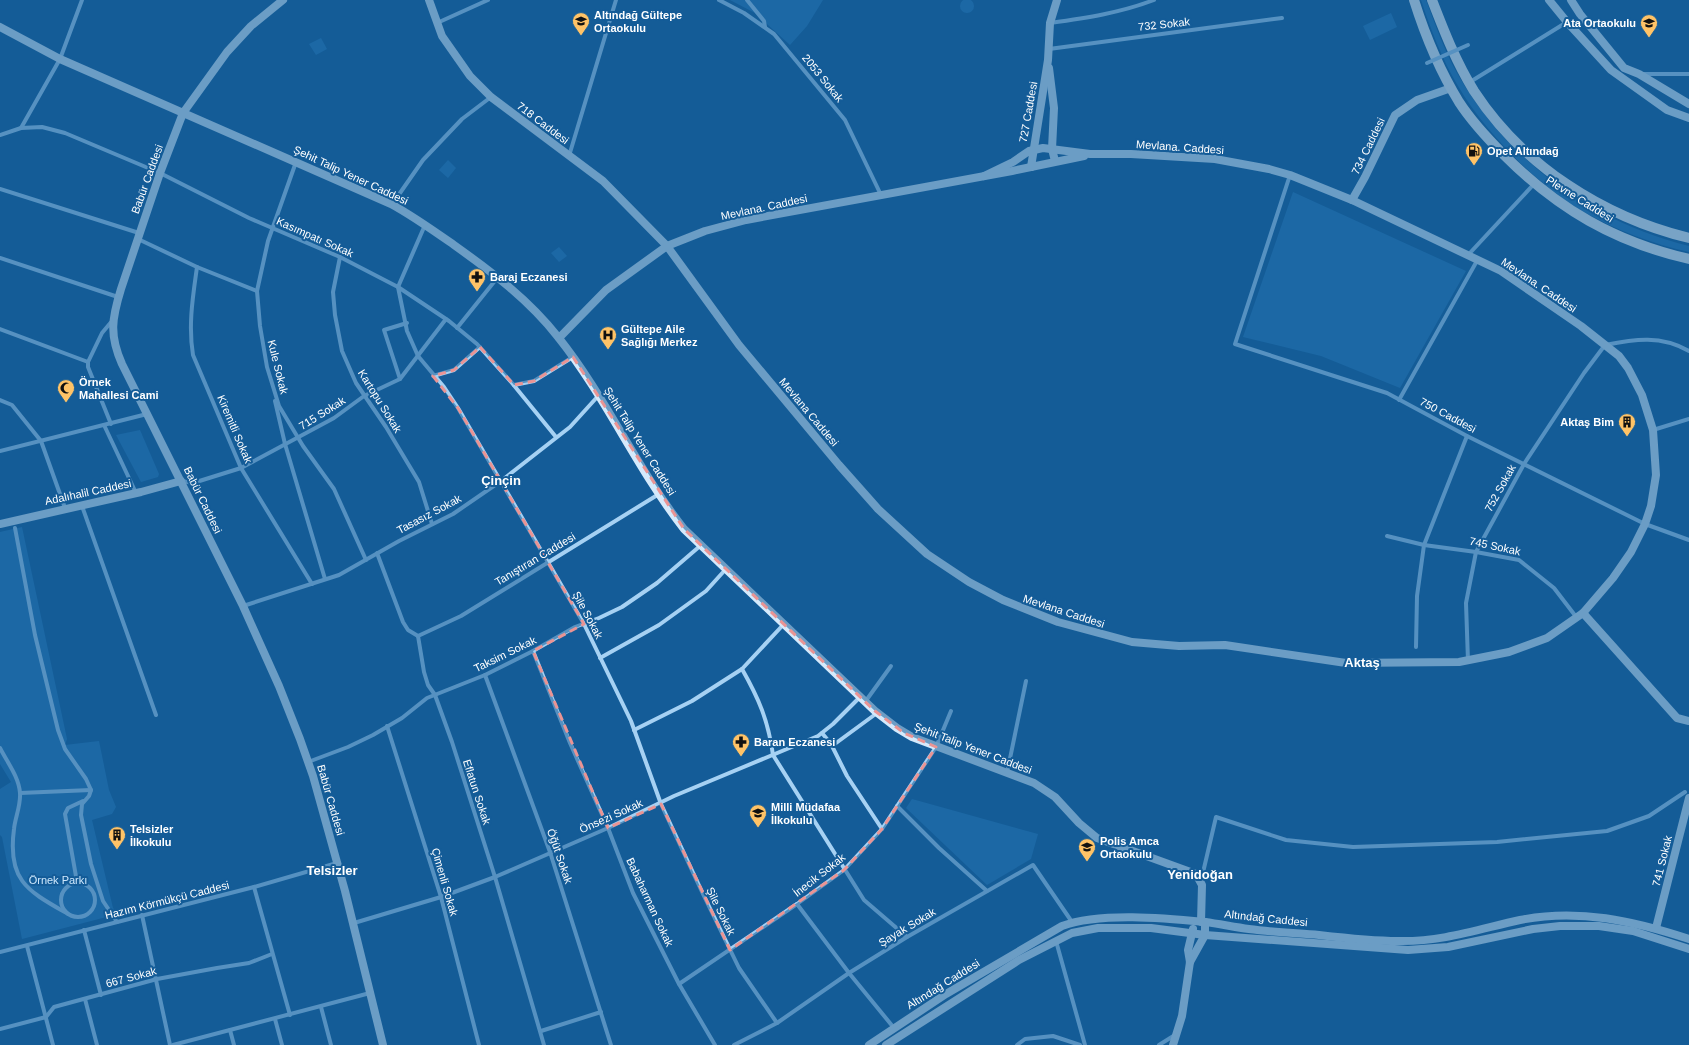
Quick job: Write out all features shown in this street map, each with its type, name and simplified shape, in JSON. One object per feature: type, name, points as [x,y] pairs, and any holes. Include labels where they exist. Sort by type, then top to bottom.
[{"type":"main road","name":"Plevne Caddesi","points":[[1414,0],[1431,45],[1459,103],[1482,133],[1534,184],[1572,211],[1614,234],[1662,253],[1689,259]]},
{"type":"main road","name":"Plevne Caddesi","points":[[1432,0],[1445,35],[1469,82],[1490,113],[1541,165],[1577,192],[1616,213],[1654,228],[1689,238]]},
{"type":"street","points":[[21,128],[60,59],[82,0]]},
{"type":"street","name":"Babür Caddesi","points":[[283,0],[251,26],[227,52],[183,113],[160,173],[118,297],[114,319],[113,337],[116,350],[243,606],[279,686],[308,762],[338,863],[383,1045]]},
{"type":"street","name":"718 Caddesi","points":[[429,0],[442,36],[470,76],[491,97],[603,181],[667,246]]},
{"type":"street","points":[[437,24],[488,0]]},
{"type":"street","points":[[569,157],[616,0]]},
{"type":"street","name":"2053 Sokak","points":[[719,0],[744,12],[774,34],[845,120],[881,196]]},
{"type":"street","points":[[747,0],[764,21],[765,27]]},
{"type":"street","name":"727 Caddesi","points":[[1031,167],[1048,60],[1050,23],[1057,0]]},
{"type":"street","points":[[1050,23],[1100,16],[1137,7],[1154,0]]},
{"type":"street","points":[[1549,0],[1611,70],[1667,110],[1689,118]]},
{"type":"street","points":[[1571,0],[1580,14],[1624,68],[1639,74],[1689,104]]},
{"type":"street","name":"732 Sokak","points":[[1049,49],[1282,18]]},
{"type":"street","points":[[1469,82],[1567,22]]},
{"type":"street","name":"Şehit Talip Yener Caddesi","points":[[0,27],[60,59],[296,161],[391,204],[425,225],[498,277],[520,296],[559,338],[599,396],[660,494],[684,529],[725,570],[877,713],[904,733],[936,747],[1034,783],[1048,791],[1087,831],[1097,838],[1196,874],[1201,881]]},
{"type":"street","points":[[1427,63],[1468,45]]},
{"type":"street","name":"727 Caddesi","points":[[1048,60],[1054,108],[1052,149],[1055,162]]},
{"type":"street","points":[[1639,74],[1689,74]]},
{"type":"street","name":"734 Caddesi","points":[[1352,200],[1365,177],[1395,115],[1417,100],[1451,88]]},
{"type":"street","points":[[400,193],[423,160],[462,120],[491,97]]},
{"type":"street","name":"Kasımpatı Sokak","points":[[0,135],[21,128],[42,127],[65,133],[160,173],[249,218],[340,257],[398,287],[446,319],[480,347],[514,385],[556,438]]},
{"type":"street","name":"Mevlana. Caddesi","points":[[984,176],[1013,162],[1033,149],[1052,149],[1090,154],[1131,154],[1215,159],[1269,169],[1352,200],[1501,270],[1605,345],[1619,356],[1635,381],[1647,408],[1653,430],[1656,475],[1651,506],[1645,524],[1631,552],[1622,567],[1580,616]]},
{"type":"street","name":"Mevlana. Caddesi","points":[[559,338],[606,290],[667,246],[705,232],[746,220],[881,196],[1090,154]]},
{"type":"street","name":"Kule Sokak","points":[[296,161],[271,228],[257,291],[260,326],[267,367],[279,406],[298,438],[334,489],[366,560]]},
{"type":"street","name":"750 Caddesi","points":[[1290,176],[1234,344],[1387,393],[1467,436],[1645,524],[1689,540]]},
{"type":"street","points":[[1468,255],[1534,184]]},
{"type":"street","points":[[0,189],[138,236],[197,267],[257,291]]},
{"type":"street","points":[[398,287],[425,225]]},
{"type":"street","name":"Mevlana Caddesi","points":[[667,246],[739,345],[865,495],[918,547],[953,572],[987,593],[1022,609],[1058,622],[1132,642],[1175,646],[1225,645],[1346,663],[1468,661],[1509,652],[1537,643],[1580,616]]},
{"type":"street","name":"Kartopu Sokak","points":[[340,257],[333,292],[335,315],[342,351],[356,383],[386,427],[419,482],[432,524]]},
{"type":"street","points":[[0,258],[118,297]]},
{"type":"street","points":[[1399,400],[1478,260]]},
{"type":"street","name":"Kiremitli Sokak","points":[[197,267],[190,337],[193,355],[241,468],[312,584]]},
{"type":"street","points":[[457,328],[498,277]]},
{"type":"street","name":"Şile Sokak","points":[[398,287],[407,323],[407,331],[418,356],[444,387],[458,408],[584,624],[634,730],[661,804],[730,950],[739,968],[777,1023]]},
{"type":"street","points":[[111,424],[88,367],[88,362],[102,333],[114,319]]},
{"type":"street","name":"715 Sokak","points":[[181,481],[193,483],[241,468],[334,418],[364,396],[400,379],[446,319]]},
{"type":"street","points":[[400,379],[384,330],[407,323]]},
{"type":"street","points":[[0,329],[88,362]]},
{"type":"street","points":[[1605,345],[1633,339],[1659,339],[1689,351]]},
{"type":"street","name":"752 Sokak","points":[[1468,661],[1466,603],[1476,552],[1524,464],[1584,373],[1605,345]]},
{"type":"street","points":[[434,376],[454,370],[480,347]]},
{"type":"street","points":[[514,385],[534,381],[573,357]]},
{"type":"street","points":[[274,391],[276,408],[285,444],[325,579]]},
{"type":"street","name":"Tasasız Sokak","points":[[243,606],[339,574],[453,514],[501,482],[570,427],[599,396]]},
{"type":"street","points":[[0,400],[12,405],[41,441],[65,508]]},
{"type":"street","points":[[0,451],[147,414]]},
{"type":"street","points":[[1653,430],[1689,419]]},
{"type":"street","points":[[104,426],[137,493]]},
{"type":"street","points":[[1416,647],[1417,596],[1424,545],[1467,436]]},
{"type":"street","name":"Adalıhalil Caddesi","points":[[0,524],[65,508],[137,493],[181,481]]},
{"type":"street","name":"Tanıştıran Caddesi","points":[[418,636],[460,616],[660,494]]},
{"type":"street","points":[[82,505],[156,714]]},
{"type":"street","points":[[15,528],[35,635],[58,730],[65,749],[86,779],[91,790],[89,796],[83,802],[68,808],[65,814],[77,882]]},
{"type":"street","name":"745 Sokak","points":[[1387,536],[1424,545],[1520,560],[1554,588],[1677,718],[1689,721]]},
{"type":"street","name":"Taksim Sokak","points":[[308,762],[348,747],[388,726],[402,718],[421,702],[435,694],[484,675],[533,651],[568,630],[606,615],[640,595],[667,575],[700,546]]},
{"type":"street","points":[[377,553],[403,622],[408,630],[418,636]]},
{"type":"street","points":[[600,658],[659,626],[706,591],[725,570]]},
{"type":"street","points":[[634,730],[692,701],[742,668],[784,625]]},
{"type":"street","name":"Eflatun Sokak","points":[[418,636],[424,672],[428,685],[435,694],[452,742],[495,877],[544,1045]]},
{"type":"street","name":"Babaharman Sokak","points":[[533,651],[570,743],[608,828],[634,893],[679,984],[715,1045]]},
{"type":"street","name":"Önsezi Sokak","points":[[354,924],[441,897],[495,877],[608,828],[661,804],[674,796],[822,733],[862,699],[891,666]]},
{"type":"street","points":[[742,668],[758,697],[770,733],[773,755],[864,900],[907,937]]},
{"type":"street","name":"Öğüt Sokak","points":[[484,675],[550,852],[611,1045]]},
{"type":"street","points":[[1007,773],[1026,681]]},
{"type":"street","name":"İnecik Sokak","points":[[679,984],[797,904],[844,870],[882,829],[936,747],[951,711]]},
{"type":"street","points":[[832,746],[877,713]]},
{"type":"street","name":"Çimenli Sokak","points":[[388,726],[441,897],[480,1045]]},
{"type":"street","points":[[822,733],[832,746],[847,776],[882,829]]},
{"type":"street","points":[[0,748],[16,777],[20,793],[14,834],[13,858],[17,871],[24,885],[34,894],[68,914],[76,917],[84,916],[91,911],[102,898]]},
{"type":"street","points":[[20,793],[91,790]]},
{"type":"street","points":[[1190,962],[1205,935],[1200,922],[1203,892],[1201,881],[1216,817],[1286,840],[1353,847],[1497,842],[1607,831],[1649,816],[1687,795]]},
{"type":"street","name":"741 Sokak","points":[[1656,928],[1687,795]]},
{"type":"street","points":[[83,802],[81,819],[91,864],[102,898],[117,922]]},
{"type":"street","points":[[897,806],[939,848],[987,891]]},
{"type":"street","name":"Hazım Körmükçü Caddesi","points":[[0,952],[254,887],[338,863]]},
{"type":"street","name":"Şayak Sokak","points":[[734,1045],[777,1023],[849,973],[907,937],[1033,865],[1072,922]]},
{"type":"street","points":[[68,914],[62,905],[62,894],[68,885],[77,882],[84,883],[93,889],[96,897],[94,906]]},
{"type":"street","points":[[254,887],[290,1015]]},
{"type":"street","points":[[797,904],[849,973],[895,1028]]},
{"type":"street","points":[[142,915],[170,1045]]},
{"type":"street","name":"Altındağ Caddesi","points":[[869,1045],[946,994],[1062,926],[1072,922],[1126,917],[1200,922],[1258,930],[1396,942],[1445,938],[1521,920],[1560,916],[1616,919],[1656,928],[1689,939]]},
{"type":"street","points":[[1173,1045],[1182,1016],[1190,962],[1188,950],[1191,933],[1200,922]]},
{"type":"street","name":"Altındağ Caddesi","points":[[886,1045],[1006,968],[1072,933],[1098,928],[1135,927],[1205,935],[1408,950],[1448,947],[1533,929],[1560,926],[1599,926],[1633,931],[1689,949]]},
{"type":"street","points":[[84,930],[101,995]]},
{"type":"street","points":[[1056,941],[1085,1045]]},
{"type":"street","points":[[27,946],[53,1045]]},
{"type":"street","name":"667 Sokak","points":[[0,1029],[46,1017],[54,1007],[156,979],[249,963],[272,954]]},
{"type":"street","points":[[173,1045],[290,1015],[371,992]]},
{"type":"street","points":[[85,999],[97,1045]]},
{"type":"street","points":[[321,1006],[331,1045]]},
{"type":"street","points":[[541,1031],[601,1012]]},
{"type":"street","points":[[275,1019],[282,1045]]},
{"type":"street","points":[[230,1030],[234,1045]]},
{"type":"street","points":[[1159,1045],[1177,1034]]},
{"type":"street","points":[[1017,1045],[1025,1039],[1052,1036],[1080,1045]]},
{"type":"highlighted area","points":[[480,347],[514,385],[534,381],[573,357],[684,529],[875,711],[904,733],[936,747],[882,829],[844,870],[730,950],[661,804],[608,828],[533,651],[584,624],[458,408],[433,376],[454,370]]},
{"type":"green space","points":[[964,-1],[970,-1],[974,3],[974,9],[970,13],[964,13],[960,9],[960,3]]},
{"type":"green space","points":[[730,0],[823,0],[807,26],[790,45],[755,13]]},
{"type":"green space","points":[[1421,0],[1426,0],[1452,64],[1477,104],[1500,133],[1526,160],[1555,183],[1586,204],[1619,221],[1653,235],[1689,246],[1689,252],[1635,236],[1596,219],[1567,201],[1531,173],[1497,139],[1482,121],[1458,86],[1437,44]]},
{"type":"green space","points":[[1391,13],[1397,27],[1370,40],[1363,26]]},
{"type":"green space","points":[[321,38],[327,49],[316,55],[309,44]]},
{"type":"green space","points":[[448,160],[456,168],[448,178],[439,170]]},
{"type":"green space","points":[[1293,192],[1466,271],[1400,388],[1321,356],[1243,337]]},
{"type":"green space","points":[[559,247],[567,256],[559,262],[551,253]]},
{"type":"green space","points":[[140,430],[159,474],[158,477],[141,482],[116,435]]},
{"type":"green space","name":"Örnek Parkı","points":[[22,527],[67,739],[65,745],[99,741],[109,790],[116,807],[112,814],[92,820],[113,908],[118,914],[22,939],[2,837],[0,835],[0,789],[11,782],[0,764],[0,532]]},
{"type":"green space","points":[[912,799],[1038,834],[1031,859],[987,885],[906,808]]},
{"type":"place","name":"Altındağ Gültepe Ortaokulu","points":[[581,36]]},
{"type":"place","name":"Ata Ortaokulu","points":[[1649,38]]},
{"type":"place","name":"Opet Altındağ","points":[[1474,166]]},
{"type":"place","name":"Baraj Eczanesi","points":[[477,292]]},
{"type":"place","name":"Gültepe Aile Sağlığı Merkez","points":[[608,350]]},
{"type":"place","name":"Örnek Mahallesi Cami","points":[[66,403]]},
{"type":"place","name":"Aktaş Bim","points":[[1627,437]]},
{"type":"place","name":"Baran Eczanesi","points":[[741,757]]},
{"type":"place","name":"Milli Müdafaa İlkokulu","points":[[758,828]]},
{"type":"place","name":"Telsizler İlkokulu","points":[[117,850]]},
{"type":"place","name":"Polis Amca Ortaokulu","points":[[1087,862]]},
{"type":"district","name":"Çinçin","points":[[501,480]]},
{"type":"district","name":"Aktaş","points":[[1362,662]]},
{"type":"district","name":"Telsizler","points":[[332,870]]},
{"type":"district","name":"Yenidoğan","points":[[1200,874]]}]
